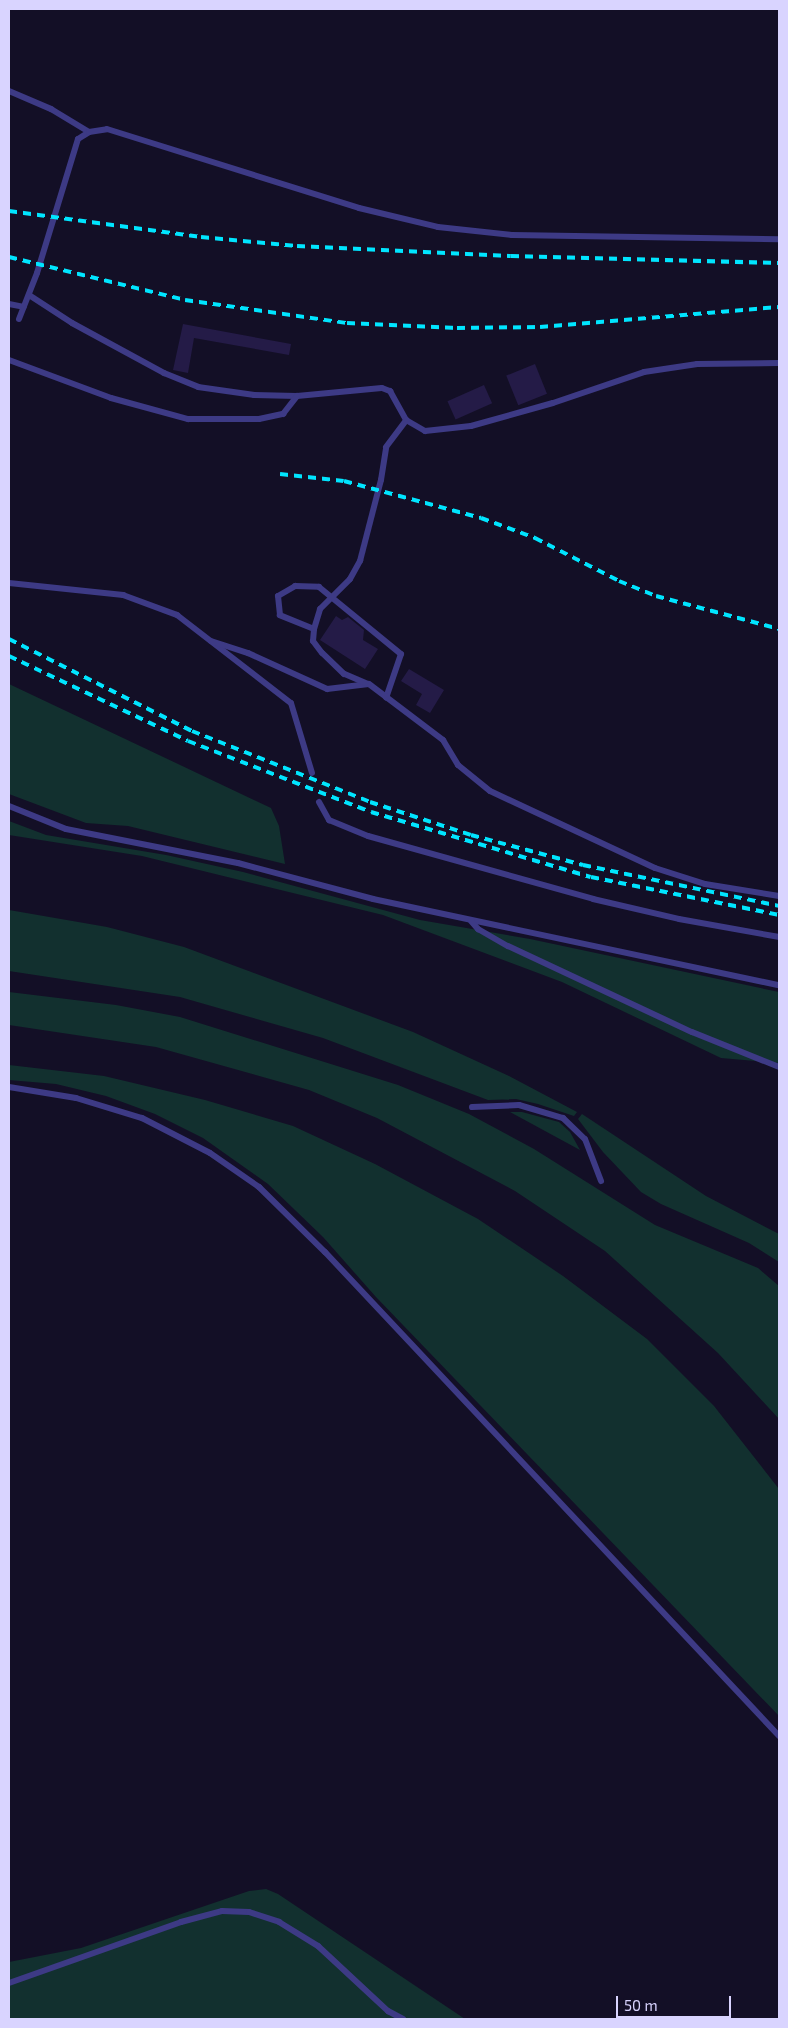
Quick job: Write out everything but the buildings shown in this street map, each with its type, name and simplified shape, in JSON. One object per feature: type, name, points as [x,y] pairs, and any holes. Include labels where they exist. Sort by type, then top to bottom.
[{"type":"lane","points":[[9,92],[52,108],[89,132]]},
{"type":"lane","points":[[19,319],[78,139],[89,132],[107,128],[359,208],[438,227],[512,235],[779,238]]},
{"type":"lane","points":[[28,295],[139,360],[198,387],[254,395],[297,396],[382,388],[390,391],[406,420],[425,431],[452,430],[553,403],[644,372],[697,364],[779,363]]},
{"type":"lane","points":[[9,304],[24,307]]},
{"type":"lane","points":[[9,360],[111,398],[188,420],[259,420],[283,414],[297,396]]},
{"type":"lane","points":[[406,420],[386,447],[381,480],[360,560],[350,579],[320,609],[314,629],[313,641],[322,653],[344,674],[369,684],[443,740],[458,765],[490,791],[655,868],[705,884],[779,896]]},
{"type":"lane","points":[[9,583],[123,596],[177,616],[291,703],[312,774]]},
{"type":"lane","points":[[314,629],[303,628],[280,616],[278,596],[295,586],[319,587],[333,596],[401,654],[386,698]]},
{"type":"lane","points":[[211,641],[248,653],[327,689],[369,684]]},
{"type":"lane","points":[[318,802],[329,820],[368,836],[593,899],[679,919],[779,937]]},
{"type":"lane","points":[[9,806],[66,829],[238,863],[470,921],[779,985]]},
{"type":"lane","points":[[470,921],[478,929],[508,946],[692,1032],[779,1067]]},
{"type":"lane","points":[[9,1087],[76,1098],[142,1118],[210,1153],[259,1187],[325,1252],[779,1736]]},
{"type":"lane","points":[[472,1108],[519,1105],[563,1118],[585,1139],[601,1181]]},
{"type":"lane","points":[[9,1983],[181,1922],[222,1911],[249,1912],[279,1922],[318,1946],[388,2011],[403,2019]]},
{"type":"green space","points":[[9,684],[271,808],[279,826],[285,864],[128,826],[86,823],[9,794]]},
{"type":"green space","points":[[9,821],[46,835],[166,855],[243,872],[420,920],[530,939],[779,992],[779,1063],[721,1058],[562,982],[383,915],[142,856],[9,835]]},
{"type":"green space","points":[[9,910],[107,927],[184,947],[413,1032],[509,1076],[577,1112],[574,1116],[516,1099],[488,1100],[323,1038],[180,997],[9,971]]},
{"type":"green space","points":[[9,992],[116,1005],[180,1017],[398,1085],[469,1114],[534,1149],[655,1225],[758,1268],[779,1286],[779,1419],[718,1353],[605,1251],[515,1191],[377,1118],[309,1090],[156,1047],[9,1025]]},
{"type":"green space","points":[[9,1065],[104,1076],[205,1100],[293,1126],[375,1164],[478,1219],[563,1276],[647,1339],[714,1406],[779,1489],[779,1716],[376,1297],[323,1237],[268,1184],[203,1138],[155,1114],[106,1096],[56,1084],[9,1080]]},
{"type":"green space","points":[[510,1112],[522,1112],[559,1122],[570,1132],[580,1150]]},
{"type":"green space","points":[[582,1114],[706,1196],[779,1234],[779,1262],[749,1243],[661,1204],[641,1192],[603,1152],[578,1119]]},
{"type":"green space","points":[[266,1889],[278,1894],[465,2019],[9,2019],[9,1962],[81,1948],[249,1891]]},
{"type":"railway","points":[[9,211],[201,237],[297,246],[511,256],[779,263]]},
{"type":"railway","points":[[9,257],[185,300],[347,323],[457,328],[540,327],[779,307]]},
{"type":"railway","points":[[280,474],[344,481],[481,518],[535,538],[619,581],[656,596],[779,629]]},
{"type":"railway","points":[[9,639],[192,731],[370,802],[471,835],[583,865],[779,906]]},
{"type":"railway","points":[[9,656],[188,741],[371,812],[591,877],[779,915]]}]
